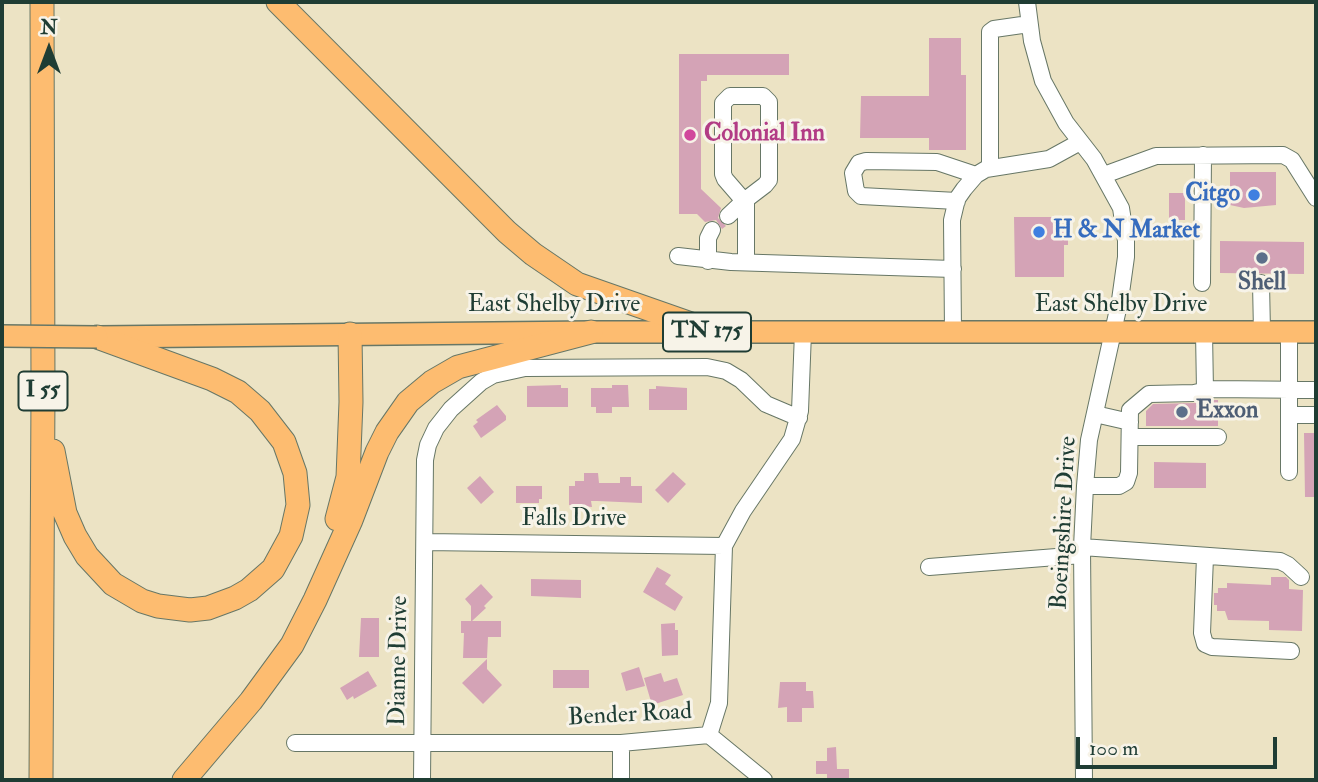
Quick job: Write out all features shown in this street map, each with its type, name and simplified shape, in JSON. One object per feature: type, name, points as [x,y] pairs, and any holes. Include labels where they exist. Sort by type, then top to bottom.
[{"type":"highway","name":"I 55","points":[[41,780],[42,2]]},
{"type":"highway","points":[[278,2],[507,232],[533,254],[577,284],[714,331]]},
{"type":"highway","points":[[184,780],[264,685],[292,645],[351,520],[377,452],[408,402],[432,382],[458,367],[591,332]]},
{"type":"highway","points":[[315,600],[348,477],[350,334]]},
{"type":"highway","points":[[43,393],[65,513],[87,556],[113,584],[126,594],[158,606],[190,610],[208,608],[235,598],[263,579],[286,549],[298,505],[295,473],[289,451],[278,432],[260,411],[227,386],[97,337]]},
{"type":"main road","name":"East Shelby Drive","points":[[2,335],[97,337],[714,331],[1316,332]]},
{"type":"street","name":"Boeingshire Drive","points":[[1027,2],[1029,24],[1044,81],[1066,123],[1104,176],[1121,208],[1126,240],[1125,268],[1089,440],[1085,485],[1082,551],[1084,780]]},
{"type":"street","points":[[953,332],[952,220],[957,201],[983,171],[990,32],[994,29],[1029,24]]},
{"type":"street","points":[[728,216],[744,201],[769,180],[769,102],[763,96],[730,96],[723,103],[723,177],[744,201],[746,208],[746,262]]},
{"type":"street","points":[[957,201],[861,196],[856,191],[853,173],[859,163],[866,161],[937,162],[983,171],[1049,159],[1080,142]]},
{"type":"street","points":[[1202,283],[1203,155]]},
{"type":"street","points":[[1104,176],[1156,156],[1287,156],[1316,198]]},
{"type":"street","points":[[708,261],[709,235],[712,230]]},
{"type":"street","points":[[678,256],[708,261],[953,269]]},
{"type":"street","points":[[1261,283],[1262,332]]},
{"type":"street","name":"Bender Road","points":[[295,743],[621,743],[709,735],[719,703],[724,546],[743,511],[792,439],[799,418],[803,331]]},
{"type":"street","points":[[1204,332],[1205,391]]},
{"type":"street","points":[[1289,332],[1289,472]]},
{"type":"street","name":"Dianne Drive","points":[[422,780],[425,460],[428,444],[436,428],[451,409],[481,382],[493,375],[525,368],[707,367],[726,371],[741,380],[765,404],[799,418]]},
{"type":"street","points":[[1085,485],[1124,484],[1129,473],[1131,408],[1149,394],[1212,389],[1316,390]]},
{"type":"street","points":[[1095,414],[1130,429],[1218,437]]},
{"type":"street","points":[[1289,415],[1316,415]]},
{"type":"street","name":"Falls Drive","points":[[425,542],[724,546]]},
{"type":"street","points":[[929,567],[1082,551],[1280,561],[1301,578]]},
{"type":"street","points":[[1205,557],[1202,633],[1205,644],[1215,648],[1291,651]]},
{"type":"street","points":[[709,735],[764,780]]},
{"type":"street","points":[[621,743],[621,780]]},
{"type":"building","points":[[929,38],[961,38],[961,75],[966,75],[966,150],[929,150],[929,138],[860,138],[861,96],[929,96]]},
{"type":"building","name":"Colonial Inn","points":[[679,54],[789,54],[789,75],[707,75],[707,81],[701,81],[701,189],[721,208],[718,218],[726,226],[722,229],[716,220],[705,222],[697,214],[679,214]]},
{"type":"building","points":[[1230,172],[1276,172],[1276,205],[1244,208],[1230,205]]},
{"type":"building","points":[[1169,193],[1185,193],[1185,220],[1169,220]]},
{"type":"building","points":[[1014,217],[1068,217],[1068,245],[1064,245],[1064,277],[1015,277]]},
{"type":"building","name":"Shell","points":[[1220,241],[1304,242],[1304,274],[1220,273]]},
{"type":"building","points":[[561,385],[561,388],[568,388],[568,407],[527,407],[527,386]]},
{"type":"building","points":[[612,385],[628,385],[629,407],[612,407],[612,413],[596,413],[596,407],[591,407],[591,388],[612,388]]},
{"type":"building","points":[[656,386],[687,388],[687,410],[649,410],[649,389],[656,389]]},
{"type":"building","name":"Exxon","points":[[1218,400],[1218,426],[1146,426],[1146,411],[1153,404]]},
{"type":"building","points":[[497,405],[506,420],[481,438],[473,426],[478,422],[476,420]]},
{"type":"building","points":[[1304,433],[1316,433],[1316,497],[1305,497]]},
{"type":"building","points":[[1154,462],[1206,463],[1206,488],[1154,488]]},
{"type":"building","points":[[673,472],[686,484],[668,503],[655,490]]},
{"type":"building","points":[[584,473],[598,473],[599,483],[620,483],[620,477],[631,477],[631,486],[642,486],[642,503],[591,501],[592,507],[569,505],[569,486],[575,486],[575,481],[584,481]]},
{"type":"building","points":[[480,476],[494,492],[481,504],[467,488]]},
{"type":"building","points":[[516,486],[542,486],[542,499],[539,499],[539,503],[516,503]]},
{"type":"building","points":[[657,567],[671,575],[665,584],[683,597],[675,611],[643,592]]},
{"type":"building","points":[[1271,577],[1286,577],[1289,580],[1289,589],[1303,590],[1302,631],[1269,630],[1269,621],[1228,620],[1225,611],[1217,611],[1214,593],[1218,593],[1218,588],[1227,588],[1227,583],[1271,585]]},
{"type":"building","points":[[531,579],[581,580],[581,598],[531,596]]},
{"type":"building","points":[[481,584],[493,597],[472,621],[501,621],[501,637],[488,637],[487,658],[463,658],[464,633],[461,633],[461,621],[471,621],[471,606],[465,599]]},
{"type":"building","points":[[361,618],[379,618],[379,657],[359,657]]},
{"type":"building","points":[[675,623],[675,630],[678,630],[678,655],[662,656],[661,624]]},
{"type":"building","points":[[487,659],[487,669],[502,685],[483,704],[462,683]]},
{"type":"building","points":[[639,667],[645,686],[626,691],[621,673]]},
{"type":"building","points":[[553,670],[589,670],[589,688],[553,688]]},
{"type":"building","points":[[368,671],[377,686],[347,700],[340,688]]},
{"type":"building","points":[[661,673],[664,682],[677,678],[683,695],[652,705],[644,678]]},
{"type":"building","points":[[780,682],[806,682],[806,691],[813,691],[814,708],[802,708],[802,722],[787,722],[787,707],[778,708]]},
{"type":"building","points":[[836,747],[837,769],[849,769],[849,780],[827,780],[827,774],[816,774],[816,761],[827,761],[827,748]]},
{"type":"place","name":"Colonial Inn","points":[[690,135]]},
{"type":"place","name":"Citgo","points":[[1254,195]]},
{"type":"place","name":"H & N Market","points":[[1039,232]]},
{"type":"place","name":"Shell","points":[[1262,258]]},
{"type":"place","name":"Exxon","points":[[1182,412]]}]
